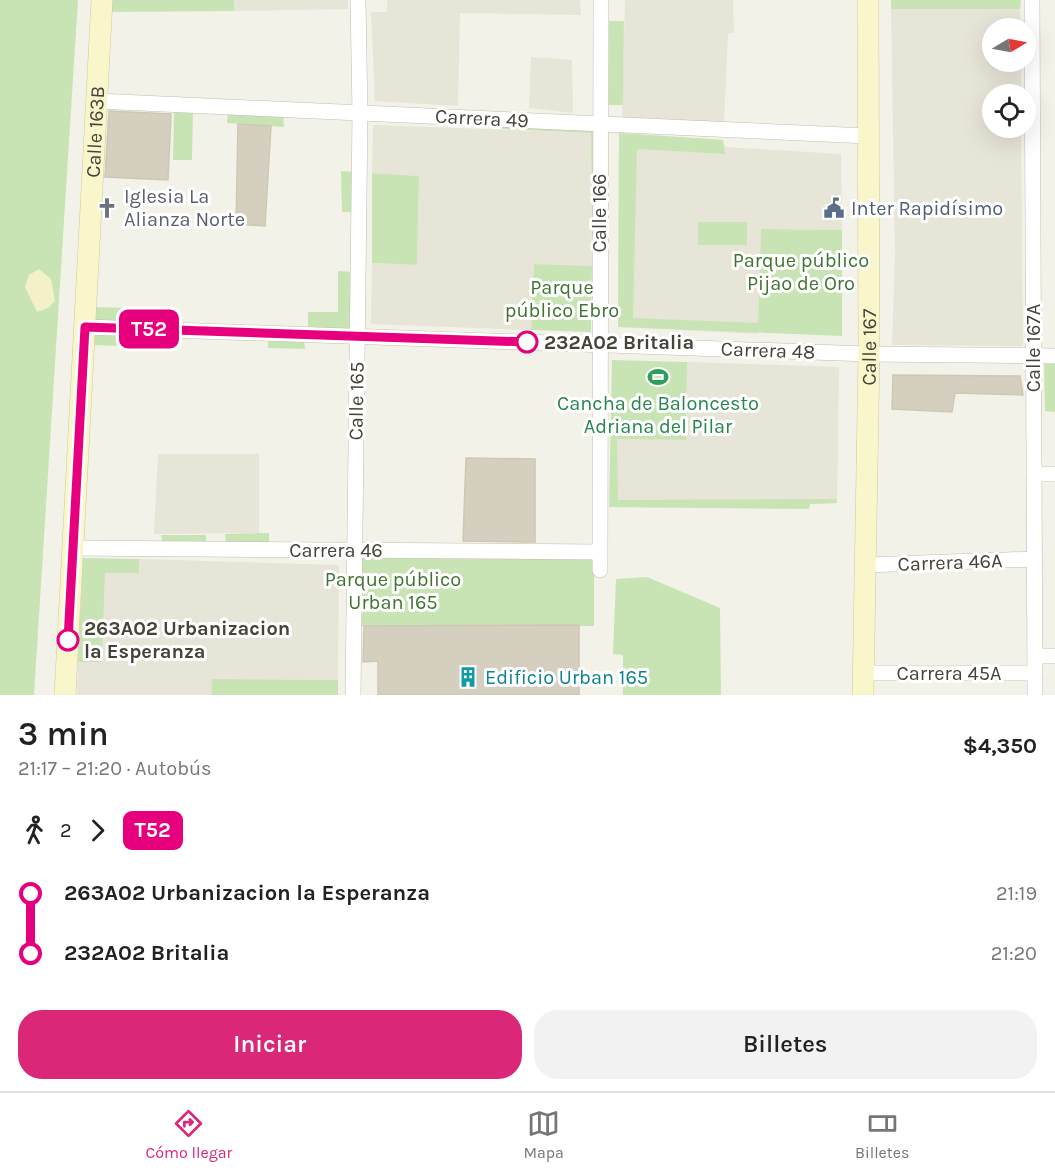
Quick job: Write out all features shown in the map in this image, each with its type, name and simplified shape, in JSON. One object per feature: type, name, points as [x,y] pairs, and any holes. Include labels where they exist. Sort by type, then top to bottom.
[{"type":"street","name":"Calle 163B","points":[[65,695],[102,0]]},
{"type":"street","name":"Calle 165","points":[[353,695],[360,112],[358,0]]},
{"type":"street","name":"Calle 166","points":[[600,570],[598,345],[601,0]]},
{"type":"street","name":"Calle 167","points":[[863,695],[869,354],[868,0]]},
{"type":"street","name":"Calle 167A","points":[[1032,0],[1035,695]]},
{"type":"street","name":"Carrera 49","points":[[97,101],[868,136]]},
{"type":"street","name":"Carrera 48","points":[[85,327],[869,354],[1055,356]]},
{"type":"street","points":[[1034,474],[1055,474]]},
{"type":"street","name":"Carrera 46","points":[[73,548],[599,552]]},
{"type":"street","name":"Carrera 46A","points":[[865,565],[1035,559]]},
{"type":"street","points":[[1035,656],[1055,656]]},
{"type":"street","name":"Carrera 45A","points":[[863,673],[1035,673]]},
{"type":"shaded area","points":[[234,0],[348,0],[348,9],[234,11]]},
{"type":"shaded area","points":[[387,0],[580,0],[581,15],[460,13],[458,106],[375,101],[371,12],[387,12]]},
{"type":"shaded area","points":[[625,0],[733,0],[734,33],[728,33],[724,123],[622,118]]},
{"type":"shaded area","points":[[891,9],[1020,9],[1020,18],[982,18],[982,72],[1021,72],[1021,84],[982,84],[982,138],[1021,138],[1023,346],[892,345],[895,253]]},
{"type":"shaded area","points":[[531,57],[572,60],[573,113],[529,108]]},
{"type":"shaded area","points":[[373,125],[591,133],[592,266],[534,264],[531,330],[371,324],[372,263],[417,265],[419,176],[372,173]]},
{"type":"shaded area","points":[[619,133],[723,140],[725,147],[841,154],[842,230],[761,229],[758,334],[618,327]]},
{"type":"shaded area","points":[[687,362],[839,367],[837,503],[810,504],[809,509],[609,507],[617,439],[686,440]]},
{"type":"shaded area","points":[[158,454],[259,454],[259,533],[154,534]]},
{"type":"shaded area","points":[[139,559],[339,565],[338,680],[212,679],[211,695],[77,695],[78,662],[102,662],[105,573],[139,573]]},
{"type":"green space","points":[[0,0],[78,0],[34,695],[0,695]]},
{"type":"green space","points":[[110,0],[234,0],[234,11],[110,12]]},
{"type":"green space","points":[[891,0],[1021,0],[1020,9],[891,9]]},
{"type":"green space","points":[[609,21],[624,21],[623,105],[608,105]]},
{"type":"green space","points":[[228,110],[283,114],[284,127],[227,123]]},
{"type":"green space","points":[[174,112],[193,113],[192,160],[173,160]]},
{"type":"green space","points":[[502,124],[596,126],[596,236],[592,236],[591,133],[502,129]]},
{"type":"green space","name":"Parque público Pijao de Oro","points":[[619,133],[723,140],[725,154],[637,149],[633,318],[758,323],[761,229],[842,230],[842,336],[618,327]]},
{"type":"green space","points":[[341,171],[354,172],[354,212],[342,212]]},
{"type":"green space","points":[[372,173],[419,176],[417,265],[372,263]]},
{"type":"green space","points":[[698,222],[747,222],[747,245],[698,245]]},
{"type":"green space","name":"Parque público Ebro","points":[[534,264],[592,266],[591,332],[531,330]]},
{"type":"green space","points":[[338,271],[355,272],[354,329],[308,329],[308,312],[338,312]]},
{"type":"green space","points":[[93,307],[135,308],[134,325],[93,323]]},
{"type":"green space","points":[[92,330],[123,331],[123,346],[92,345]]},
{"type":"green space","points":[[268,336],[304,337],[305,349],[268,348]]},
{"type":"green space","points":[[612,360],[687,362],[686,440],[617,439],[618,500],[837,499],[837,503],[810,504],[809,509],[609,507]]},
{"type":"green space","points":[[1044,361],[1055,362],[1055,412],[1045,411]]},
{"type":"green space","points":[[269,533],[269,543],[226,543],[225,534]]},
{"type":"green space","points":[[161,535],[206,535],[206,543],[163,543]]},
{"type":"green space","name":"Parque público Urban 165","points":[[357,553],[594,556],[594,626],[356,626]]},
{"type":"green space","points":[[83,558],[139,559],[139,573],[105,573],[102,662],[78,662]]},
{"type":"green space","points":[[647,577],[720,608],[721,695],[623,695],[623,655],[613,654],[616,579]]},
{"type":"green space","points":[[212,679],[338,680],[338,695],[211,695]]},
{"type":"sand","points":[[39,269],[51,279],[55,301],[48,308],[37,312],[25,287],[29,275]]},
{"type":"building","points":[[109,111],[171,114],[168,180],[105,177]]},
{"type":"building","points":[[238,124],[271,126],[265,226],[236,224]]},
{"type":"building","points":[[893,375],[1020,376],[1023,395],[955,393],[952,412],[892,409]]},
{"type":"building","points":[[466,458],[535,459],[535,542],[463,541]]},
{"type":"building","points":[[579,625],[579,695],[378,695],[378,661],[363,662],[364,626]]},
{"type":"bus line","name":"T52","points":[[68,640],[85,327],[527,342]]},
{"type":"place","name":"Iglesia La Alianza Norte","points":[[107,208]]},
{"type":"place","name":"Inter Rapidísimo","points":[[834,208]]},
{"type":"place","name":"232A02 Britalia","points":[[527,342]]},
{"type":"place","name":"Cancha de Baloncesto Adriana del Pilar","points":[[658,377]]},
{"type":"place","name":"263A02 Urbanizacion la Esperanza","points":[[68,640]]},
{"type":"place","name":"Edificio Urban 165","points":[[468,677]]}]
